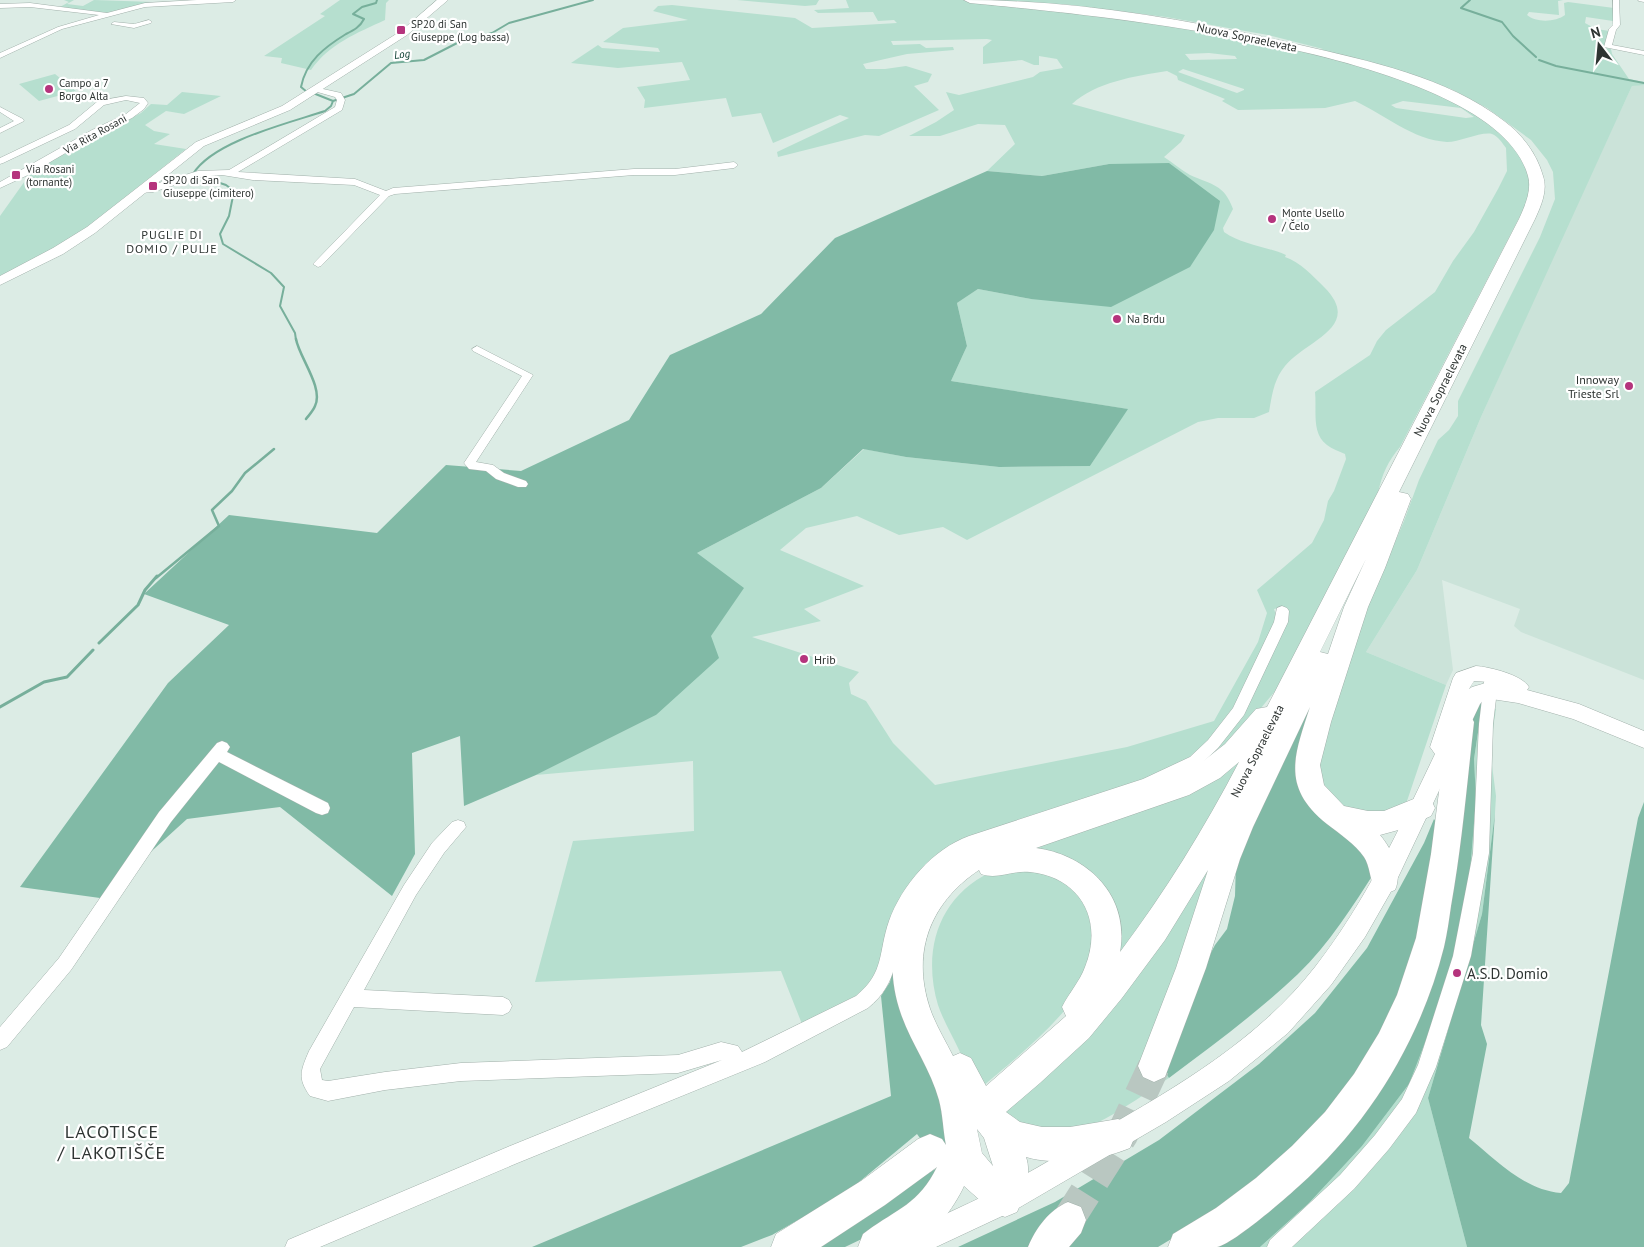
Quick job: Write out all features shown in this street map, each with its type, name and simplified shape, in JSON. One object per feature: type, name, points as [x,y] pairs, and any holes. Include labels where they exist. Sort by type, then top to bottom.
[{"type":"highway","name":"Nuova Sopraelevata","points":[[970,0],[1062,8]]},
{"type":"highway","name":"Nuova Sopraelevata","points":[[996,0],[1186,24],[1319,52],[1396,74],[1444,90],[1483,108],[1518,134],[1540,161],[1547,180],[1546,199],[1537,222],[1239,827],[1226,859],[1191,968],[1154,1066]]},
{"type":"highway","name":"Nuova Sopraelevata","points":[[994,1114],[1029,1072],[1078,1027],[1111,988],[1154,930],[1196,865],[1289,688],[1515,244],[1536,197],[1538,188],[1535,170],[1518,143],[1490,118],[1444,90]]},
{"type":"highway","points":[[1385,881],[1378,853],[1363,836],[1326,807],[1311,788],[1307,765],[1318,722],[1356,607],[1374,568],[1400,499]]},
{"type":"highway","points":[[876,1247],[925,1215],[944,1192],[946,1149],[959,1106],[916,1012],[910,987],[908,964],[912,934],[925,903],[946,878],[979,855],[1179,787],[1211,770],[1234,751],[1289,688]]},
{"type":"highway","points":[[1186,1247],[1269,1190],[1323,1141],[1368,1084],[1404,1019],[1428,950],[1442,875],[1461,722]]},
{"type":"highway","points":[[1333,812],[1357,821],[1381,825],[1421,808]]},
{"type":"highway","points":[[1029,1072],[1092,987],[1103,964],[1106,925],[1101,908],[1093,892],[1074,874],[1057,864],[1038,859],[1019,858],[1006,860],[983,869],[963,882],[953,891],[937,912],[928,937],[924,963],[927,994],[936,1018],[972,1095],[1027,1142],[1044,1146],[1118,1136]]},
{"type":"highway","points":[[994,1114],[1010,1161],[1011,1173],[1005,1200]]},
{"type":"highway","points":[[946,1149],[970,1166],[981,1179],[996,1190],[1005,1200]]},
{"type":"highway","points":[[790,1246],[946,1149]]},
{"type":"highway","points":[[1046,1247],[1068,1220]]},
{"type":"street","points":[[0,56],[60,28],[106,14],[150,4],[233,0]]},
{"type":"street","points":[[0,281],[77,240],[109,217],[140,190],[200,144],[232,129],[276,114],[404,33],[443,0]]},
{"type":"street","points":[[1616,0],[1617,24],[1613,29],[1608,47],[1644,53]]},
{"type":"street","points":[[0,6],[30,5],[106,14]]},
{"type":"street","points":[[114,24],[134,26],[149,22]]},
{"type":"street","points":[[232,172],[289,136],[339,108],[341,99],[338,95],[317,89]]},
{"type":"street","name":"Via Rita Rosani","points":[[0,161],[72,127],[101,103],[126,98],[141,100],[144,103],[143,106],[94,132],[41,165],[0,185]]},
{"type":"street","points":[[0,109],[19,120],[0,131]]},
{"type":"street","points":[[318,264],[386,194],[393,191],[625,173],[690,171],[734,165]]},
{"type":"street","points":[[140,190],[160,188],[198,174],[232,172],[253,177],[355,182],[386,194]]},
{"type":"street","points":[[477,349],[528,375],[470,463],[473,466],[489,468],[500,476],[522,484]]},
{"type":"street","points":[[295,1247],[510,1156],[738,1063],[829,1020],[862,1002],[875,993],[885,979],[898,922],[914,889],[932,869],[955,851],[969,843],[1160,780],[1195,761],[1222,735],[1239,711],[1280,622],[1282,611]]},
{"type":"street","points":[[1433,782],[1448,719],[1463,678],[1469,674],[1481,673],[1490,683],[1582,714],[1644,740]]},
{"type":"street","points":[[905,1247],[1005,1200],[1157,1113],[1220,1072],[1279,1024],[1322,976],[1357,929],[1385,881],[1472,698],[1490,683]]},
{"type":"street","points":[[1277,1247],[1347,1182],[1382,1142],[1409,1106],[1427,1067],[1462,956],[1481,853],[1490,683]]},
{"type":"street","points":[[0,1041],[74,952],[135,859],[219,750],[233,761],[322,808]]},
{"type":"street","points":[[458,827],[438,848],[410,890],[371,958],[311,1070],[310,1081],[317,1089],[328,1091],[385,1081],[461,1072],[678,1064],[721,1051],[731,1052],[738,1063]]},
{"type":"street","points":[[351,998],[504,1006]]},
{"type":"shaded area","points":[[1644,85],[1644,680],[1521,632],[1514,626],[1520,609],[1442,580],[1453,670],[1446,685],[1366,652],[1417,570],[1481,417],[1549,265],[1632,86]]},
{"type":"green space","points":[[64,0],[74,0],[67,4],[83,6],[94,0],[154,2],[107,13],[60,7],[69,2]]},
{"type":"green space","points":[[340,0],[389,0],[386,3],[385,20],[335,46],[311,70],[281,63],[282,58],[264,56],[325,16],[320,14]]},
{"type":"green space","points":[[737,0],[819,0],[816,5],[805,6]]},
{"type":"green space","points":[[846,0],[1563,0],[1558,1],[1559,15],[1529,12],[1527,15],[1531,18],[1546,21],[1557,19],[1565,15],[1564,3],[1568,2],[1614,8],[1613,21],[1586,17],[1585,23],[1596,29],[1610,31],[1605,48],[1611,49],[1612,54],[1629,79],[1644,82],[1644,85],[1632,86],[1481,417],[1417,570],[1366,652],[1446,685],[1406,804],[1379,820],[1348,814],[1328,797],[1315,763],[1362,619],[1404,521],[1419,480],[1438,440],[1449,430],[1458,416],[1458,401],[1540,237],[1555,199],[1553,172],[1547,160],[1531,140],[1487,108],[1449,88],[1439,92],[1501,131],[1530,170],[1531,195],[1400,447],[1386,468],[1378,493],[1276,690],[1250,721],[1207,763],[1204,759],[1224,739],[1283,607],[1274,609],[1277,618],[1236,706],[1217,735],[1176,770],[987,834],[882,972],[858,996],[802,1024],[781,971],[535,982],[573,841],[694,831],[693,761],[536,775],[656,715],[711,636],[697,553],[821,488],[864,449],[906,457],[999,467],[1090,466],[1127,409],[951,381],[967,346],[957,303],[978,289],[1031,299],[1109,164],[1042,176],[987,171],[1015,144],[1005,125],[978,124],[940,136],[909,136],[954,110],[946,92],[959,95],[1033,77],[1040,72],[1063,68],[1057,59],[1039,56],[1039,65],[1022,60],[983,64],[983,47],[992,40],[891,41],[893,45],[920,44],[926,48],[953,47],[954,50],[907,54],[863,64],[866,69],[906,66],[932,74],[928,82],[914,86],[939,110],[879,136],[865,135],[778,157],[777,152],[849,118],[840,115],[773,143],[761,113],[732,117],[726,98],[644,108],[645,100],[637,87],[690,80],[682,62],[618,68],[571,63],[598,45],[602,48],[660,52],[658,48],[603,42],[623,28],[688,20],[653,11],[658,6],[672,5],[795,18],[812,28],[897,23],[894,20],[878,21],[873,12],[818,13],[814,10],[849,8]],"holes":[[[1063,4],[1166,17],[1268,35],[1323,49],[1316,54],[1180,25],[1061,10]],[[1209,53],[1235,56],[1237,59],[1190,60],[1185,54]],[[1183,69],[1244,90],[1237,93],[1178,72]],[[1167,71],[1177,76],[1178,80],[1225,99],[1222,101],[1238,110],[1325,108],[1355,101],[1422,137],[1452,142],[1483,134],[1492,134],[1506,148],[1507,171],[1474,232],[1453,261],[1435,292],[1386,330],[1377,341],[1370,355],[1315,392],[1316,421],[1319,434],[1327,445],[1345,454],[1346,459],[1334,491],[1328,501],[1324,520],[1312,543],[1257,590],[1267,613],[1258,642],[1214,721],[1127,747],[935,785],[893,743],[866,701],[851,694],[849,683],[859,672],[752,637],[821,621],[804,609],[864,586],[780,550],[806,528],[857,516],[899,535],[943,527],[967,540],[1198,422],[1218,418],[1254,418],[1269,412],[1274,388],[1281,371],[1294,357],[1327,332],[1335,323],[1338,313],[1335,301],[1324,287],[1301,266],[1285,257],[1286,255],[1246,243],[1224,232],[1223,228],[1233,209],[1226,195],[1216,186],[1190,175],[1164,157],[1181,142],[1185,135],[1072,104],[1092,90],[1104,85],[1142,75]],[[1403,101],[1461,108],[1474,117],[1466,118],[1396,108],[1391,105]]]},
{"type":"green space","name":"Campo a 7 Borgo Alta","points":[[55,74],[76,91],[39,101],[19,84]]},
{"type":"green space","points":[[182,92],[221,96],[184,114],[166,111],[145,125],[154,131],[170,134],[154,144],[186,149],[71,240],[0,278],[0,216],[27,178],[25,176],[95,136],[141,113],[151,104],[167,105]]},
{"type":"green space","points":[[1169,163],[1220,201],[1214,230],[1190,267],[1111,307],[1031,299],[978,289],[957,303],[967,346],[951,381],[1128,409],[1090,466],[999,467],[906,457],[863,449],[821,488],[697,553],[744,588],[711,636],[719,658],[656,715],[536,775],[464,806],[460,736],[412,753],[415,854],[392,896],[280,807],[187,819],[100,898],[20,887],[168,683],[229,625],[144,594],[229,515],[377,533],[446,465],[521,471],[629,420],[670,355],[761,314],[835,238],[987,171],[1042,176],[1109,164]]},
{"type":"green space","points":[[1313,694],[1301,761],[1338,824],[1376,870],[1330,937],[1298,974],[1219,1041],[1169,1078],[1165,1072],[1204,966],[1215,945],[1227,929],[1235,896],[1236,862]]},
{"type":"green space","name":"A.S.D. Domio","points":[[1478,700],[1496,709],[1490,750],[1496,796],[1495,813],[1482,914],[1428,1098],[1467,1247],[1260,1247],[1309,1203],[1362,1146],[1409,1084],[1476,799],[1474,759],[1482,706]]},
{"type":"green space","points":[[1478,700],[1482,706],[1474,759],[1476,799],[1470,871],[1456,945],[1441,1001],[1409,1084],[1362,1146],[1309,1203],[1260,1247],[1212,1247],[1228,1237],[1391,1067],[1469,729]]},
{"type":"green space","points":[[1242,757],[1195,844],[1113,967],[1108,907],[1015,852]]},
{"type":"green space","points":[[1644,802],[1644,1247],[1467,1247],[1428,1098],[1482,914],[1495,813],[1481,1025],[1487,1044],[1469,1138],[1511,1173],[1535,1186],[1561,1193],[1569,1183],[1638,818]]},
{"type":"green space","points":[[1434,819],[1440,827],[1419,948],[1381,1047],[1325,1120],[1223,1208],[1158,1247],[958,1247],[1055,1202],[1159,1140],[1259,1064],[1315,1013],[1367,948],[1424,843]]},
{"type":"green space","points":[[1034,828],[908,920],[950,1110],[950,1144],[939,1183],[889,1226],[845,1247],[812,1247],[940,1166],[917,1134],[847,1192],[772,1235],[741,1247],[532,1247],[891,1096],[881,996],[890,982],[901,925]]},
{"type":"green space","points":[[1220,849],[1185,956],[1145,1060],[1165,1072],[1169,1078],[1098,1123],[1067,1134],[1052,1137],[1033,1136],[1017,1130],[1004,1121],[992,1110],[974,1081],[938,1005],[932,965],[934,946],[939,928],[947,911],[958,896],[973,883],[991,872],[1008,866],[1025,864],[1051,868],[1065,876],[1084,894],[1095,911],[1100,936],[1095,961],[1083,986],[1065,1010],[1043,1033],[981,1088],[1002,1114],[1105,1009],[1157,941],[1215,850]]},
{"type":"waterway","points":[[307,92],[301,87],[312,62],[331,44],[361,24],[364,19],[353,14],[362,7],[376,3],[377,0]]},
{"type":"waterway","name":"Log","points":[[333,101],[354,94],[391,63],[424,60],[463,40],[492,33],[509,23],[593,0]]},
{"type":"waterway","points":[[1470,0],[1461,8],[1502,22],[1513,36],[1536,57]]},
{"type":"waterway","points":[[1539,60],[1556,66],[1644,83]]},
{"type":"waterway","points":[[313,93],[333,101]]},
{"type":"waterway","points":[[193,174],[203,162],[234,143],[325,111],[331,106],[333,101]]},
{"type":"waterway","points":[[199,176],[226,185],[234,191],[229,216],[220,234],[223,244],[271,273],[284,287],[280,306],[295,333],[296,340]]},
{"type":"waterway","points":[[296,339],[316,390],[317,399],[315,406],[306,419]]},
{"type":"waterway","points":[[156,578],[219,526],[212,510],[232,491],[245,473],[274,449]]},
{"type":"waterway","points":[[99,643],[138,605],[145,590],[157,576]]},
{"type":"waterway","points":[[0,707],[44,682],[67,677],[93,650]]},
{"type":"tunnel","points":[[1068,1220],[1122,1135],[1154,1066]]},
{"type":"place","name":"SP20 di San Giuseppe (Log bassa)","points":[[401,30]]},
{"type":"place","name":"Campo a 7 Borgo Alta","points":[[49,89]]},
{"type":"place","name":"Via Rosani (tornante)","points":[[16,175]]},
{"type":"place","name":"SP20 di San Giuseppe (cimitero)","points":[[153,186]]},
{"type":"place","name":"Monte Usello / Čelo","points":[[1272,219]]},
{"type":"place","name":"Na Brdu","points":[[1117,319]]},
{"type":"place","name":"Innoway Trieste Srl","points":[[1629,386]]},
{"type":"place","name":"Hrib","points":[[804,659]]},
{"type":"place","name":"A.S.D. Domio","points":[[1457,973]]},
{"type":"district","name":"PUGLIE DI DOMIO / PULJE","points":[[172,241]]},
{"type":"district","name":"LACOTISCE / LAKOTIŠČE","points":[[112,1141]]}]
